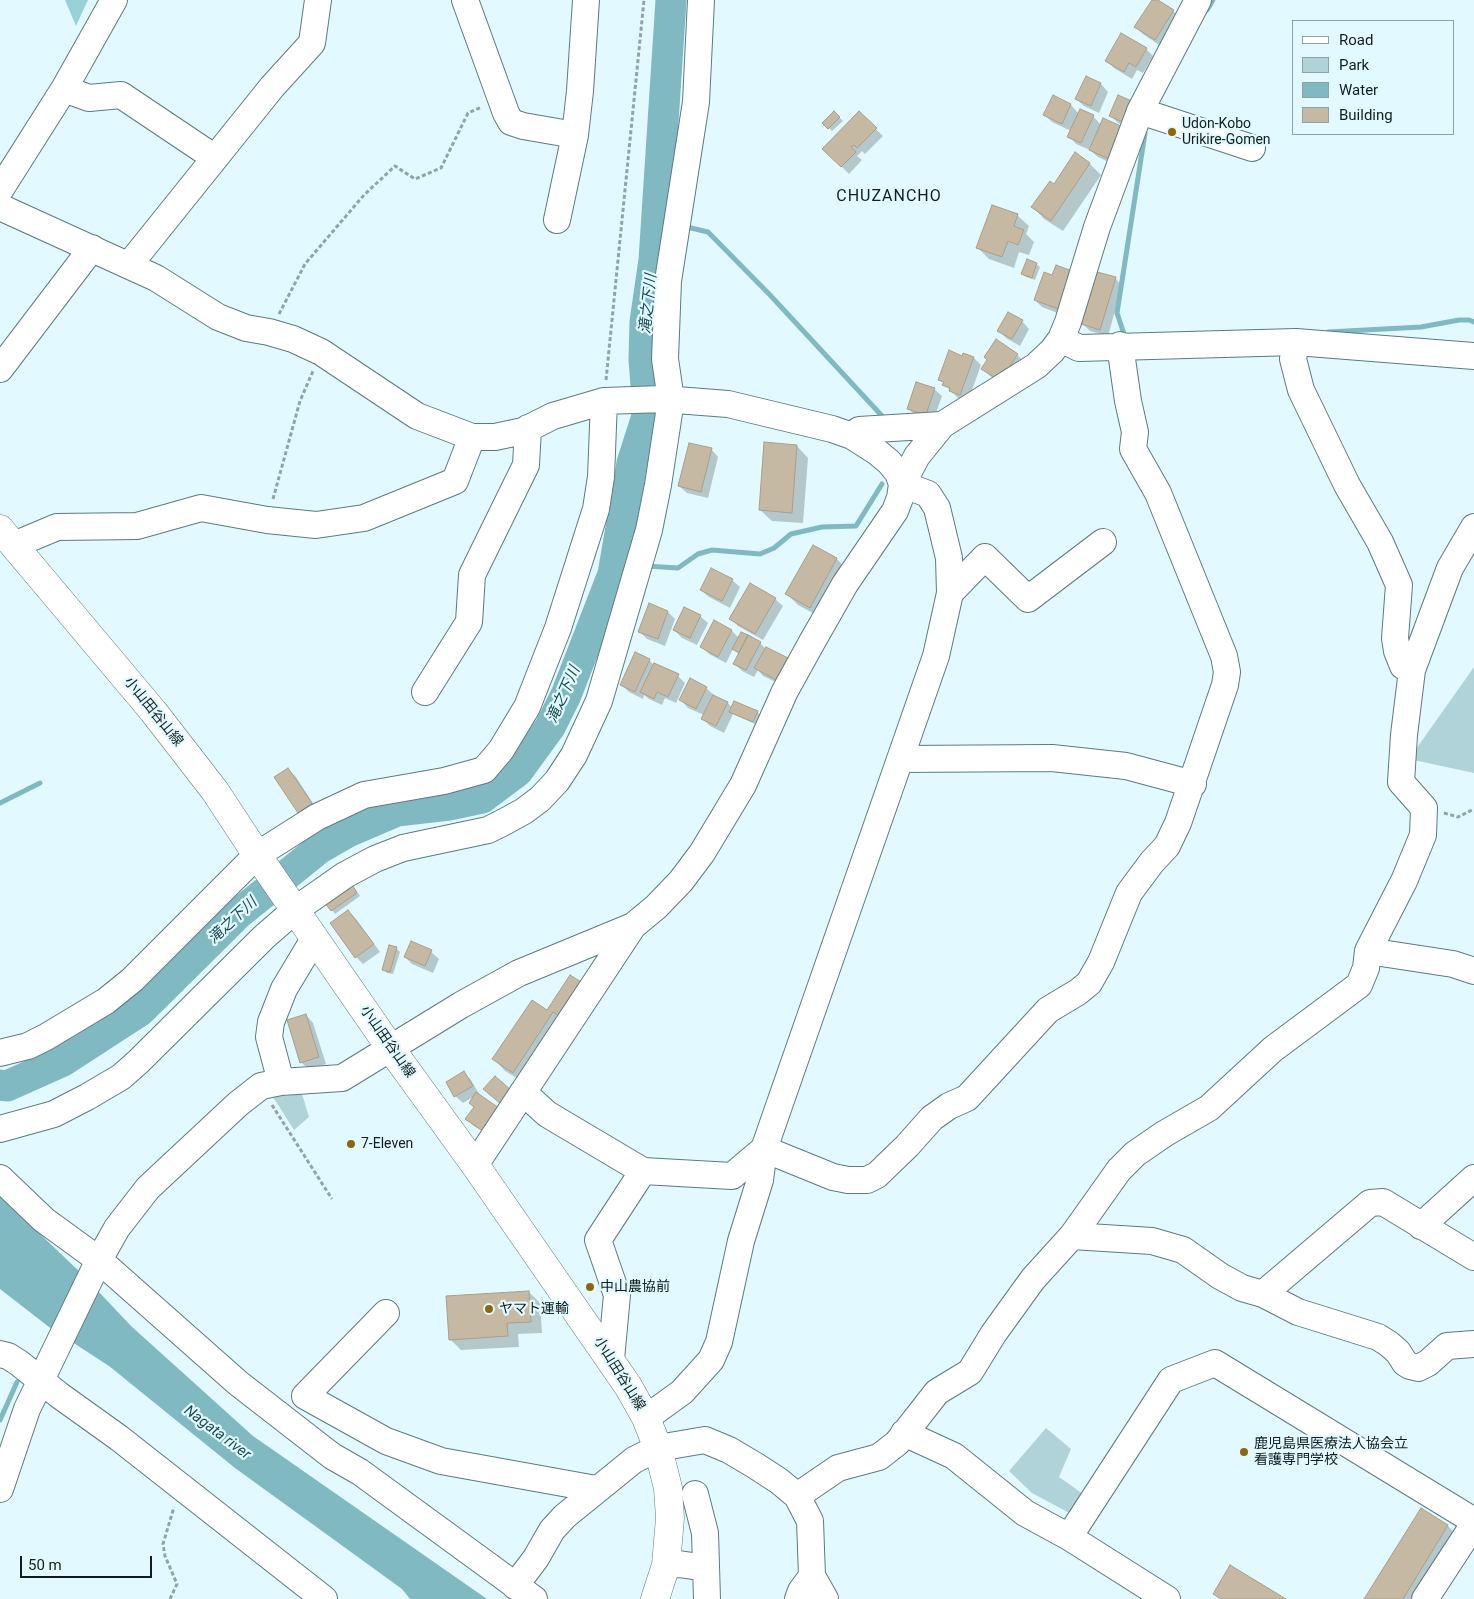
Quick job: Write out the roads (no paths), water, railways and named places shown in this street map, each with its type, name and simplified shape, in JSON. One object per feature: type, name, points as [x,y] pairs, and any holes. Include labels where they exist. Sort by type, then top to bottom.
[{"type":"main road","name":"小山田谷山線","points":[[7,537],[153,711],[215,791],[314,939],[475,1165],[628,1386],[646,1418],[658,1448],[668,1488],[670,1518],[666,1565],[655,1599]]},
{"type":"street","points":[[0,190],[64,89],[114,0]]},
{"type":"street","points":[[129,265],[272,87],[312,43],[318,0]]},
{"type":"street","points":[[465,0],[501,100],[511,122],[574,135]]},
{"type":"street","points":[[557,220],[574,135],[580,91],[586,0]]},
{"type":"street","points":[[0,1129],[54,1114],[121,1077],[293,907],[375,859],[403,848],[488,830],[524,811],[540,799],[557,781],[574,755],[599,701],[649,530],[656,494],[667,400],[665,359],[668,281],[696,102],[702,0]]},
{"type":"street","points":[[1069,343],[1068,322],[1097,227],[1140,111],[1198,0]]},
{"type":"street","points":[[64,89],[89,98],[121,94],[215,158]]},
{"type":"street","points":[[1140,111],[1252,148]]},
{"type":"street","points":[[0,207],[156,278],[218,317],[246,328],[293,339],[321,352],[417,416],[472,437],[496,437],[528,428],[553,416],[610,400],[667,400],[728,404],[832,429],[852,436],[889,462],[898,473],[902,484],[928,494],[937,508],[949,558],[950,593],[936,656],[764,1149],[760,1180],[741,1241],[720,1342],[711,1360],[682,1392],[646,1418]]},
{"type":"street","points":[[0,369],[92,248]]},
{"type":"street","points":[[1296,342],[1293,360],[1301,390],[1347,485],[1380,542],[1399,585],[1395,638],[1397,651],[1404,666],[1412,670]]},
{"type":"street","points":[[475,1165],[633,926],[656,907],[681,881],[721,824],[743,785],[786,691],[812,642],[845,584],[895,511],[900,498],[902,484],[916,456],[942,425],[1036,366],[1052,351],[1069,343],[1120,346],[1296,342],[1474,356]]},
{"type":"street","points":[[764,1149],[832,1177],[848,1180],[867,1180],[877,1175],[932,1118],[949,1106],[967,1098],[1048,1010],[1078,992],[1088,983],[1100,962],[1129,893],[1152,862],[1167,846],[1178,823],[1193,784],[1225,685],[1227,672],[1224,656],[1158,493],[1133,449],[1135,432],[1128,401],[1120,346]]},
{"type":"street","points":[[0,1053],[28,1046],[106,1001],[132,980],[259,858],[317,817],[364,795],[444,781],[484,770],[501,750],[527,707],[558,628],[596,508],[610,400]]},
{"type":"street","points":[[852,436],[859,430],[942,425]]},
{"type":"street","points":[[425,692],[469,622],[472,575],[526,465],[528,428]]},
{"type":"street","points":[[7,537],[57,527],[137,526],[201,508],[267,520],[316,525],[364,518],[455,481],[472,437]]},
{"type":"street","points":[[797,1496],[838,1468],[879,1457],[897,1442],[937,1392],[970,1372],[994,1333],[1033,1280],[1072,1236],[1119,1170],[1135,1154],[1164,1134],[1209,1108],[1273,1049],[1359,985],[1366,968],[1368,951],[1404,881],[1423,836],[1424,808],[1401,782],[1404,735],[1412,670],[1450,568],[1474,528]]},
{"type":"street","points":[[950,593],[985,557],[1028,599],[1103,542]]},
{"type":"street","points":[[900,759],[1052,758],[1126,766],[1193,784]]},
{"type":"street","points":[[0,1489],[27,1410],[99,1260],[117,1228],[148,1188],[238,1104],[271,1084],[342,1078],[461,1005],[519,973],[633,926]]},
{"type":"street","points":[[271,1084],[269,1037],[271,1022],[284,989],[314,939]]},
{"type":"street","points":[[1368,951],[1454,964],[1474,971]]},
{"type":"street","points":[[523,1092],[547,1114],[643,1170],[732,1176],[764,1149]]},
{"type":"street","points":[[611,1359],[617,1295],[598,1240],[643,1170]]},
{"type":"street","points":[[0,1178],[44,1220],[99,1260],[238,1383],[332,1456],[360,1472],[525,1593],[536,1558],[552,1530],[596,1489],[634,1460],[658,1448],[705,1440],[729,1450],[756,1466],[797,1496],[810,1521],[812,1576],[825,1599]]},
{"type":"street","points":[[1421,1226],[1474,1178]]},
{"type":"street","points":[[1263,1294],[1370,1203],[1383,1202],[1474,1257]]},
{"type":"street","points":[[1072,1236],[1152,1241],[1183,1250],[1220,1276],[1242,1288],[1263,1294],[1298,1312],[1378,1337],[1398,1352],[1410,1366],[1418,1368],[1428,1363],[1447,1346],[1474,1344]]},
{"type":"street","points":[[386,1313],[305,1396],[386,1440],[441,1461],[596,1489]]},
{"type":"street","points":[[3,1352],[43,1377],[324,1599]]},
{"type":"street","points":[[1069,1537],[1171,1380],[1215,1363],[1474,1523],[1425,1599]]},
{"type":"street","points":[[904,1433],[954,1456],[1025,1513],[1069,1537],[1167,1599]]},
{"type":"street","points":[[695,1494],[705,1533],[706,1599]]},
{"type":"street","points":[[666,1565],[679,1564],[706,1568]]},
{"type":"street","points":[[798,1599],[801,1591],[812,1576]]},
{"type":"water","name":"Nagata river","points":[[0,1196],[81,1273],[131,1326],[253,1436],[487,1599],[410,1599],[402,1589],[235,1468],[109,1366],[49,1327],[0,1289]]},
{"type":"waterway","name":"滝之下川","points":[[0,1085],[7,1086],[63,1061],[140,1011],[238,914],[320,848],[348,832],[397,811],[449,805],[482,798],[518,771],[550,727],[566,695],[613,574],[632,463],[648,413],[644,359],[645,322],[654,260],[671,0]]},
{"type":"waterway","points":[[1207,10],[1213,0]]},
{"type":"waterway","points":[[1125,337],[1117,313],[1145,133]]},
{"type":"waterway","name":"滝之下川","points":[[657,221],[662,222]]},
{"type":"waterway","points":[[691,228],[708,232],[770,295],[883,417]]},
{"type":"waterway","points":[[1328,332],[1421,327],[1459,320],[1474,322]]},
{"type":"waterway","points":[[646,566],[678,568],[698,554],[712,550],[760,554],[774,548],[791,534],[822,527],[856,526],[882,484]]},
{"type":"waterway","points":[[615,564],[632,565]]},
{"type":"waterway","points":[[0,803],[40,783]]},
{"type":"waterway","points":[[0,1420],[17,1382]]},
{"type":"place","name":"Udon-Kobo Urikire-Gomen","points":[[1172,132]]},
{"type":"place","name":"7-Eleven","points":[[351,1144]]},
{"type":"place","name":"中山農協前","points":[[590,1287]]},
{"type":"place","name":"ヤマト運輸","points":[[489,1309]]},
{"type":"place","name":"鹿児島県医療法人協会立 看護専門学校","points":[[1244,1452]]},
{"type":"district","name":"CHUZANCHO","points":[[889,197]]}]
